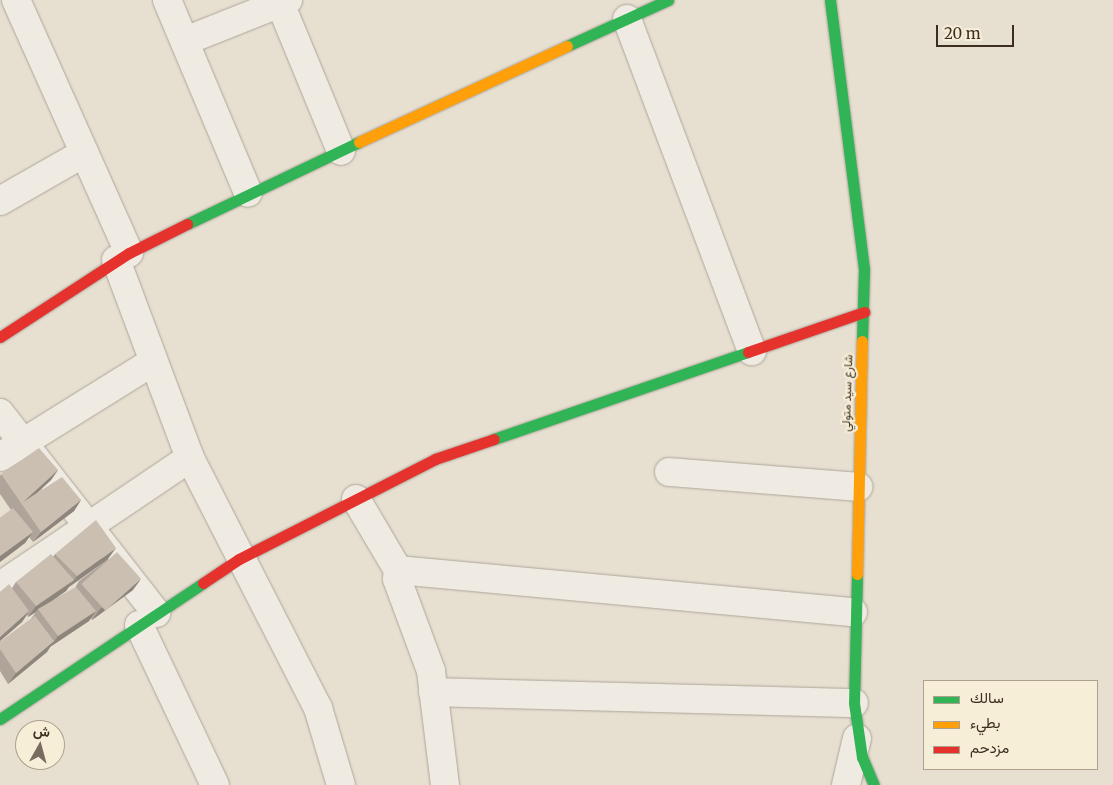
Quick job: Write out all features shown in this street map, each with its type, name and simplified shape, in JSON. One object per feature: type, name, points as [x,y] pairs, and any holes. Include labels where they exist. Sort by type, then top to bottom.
[{"type":"street","points":[[16,0],[84,153],[123,256],[151,363],[190,458],[239,558],[318,708],[341,785]]},
{"type":"street","points":[[167,0],[248,193]]},
{"type":"street","points":[[0,337],[123,256],[248,193],[668,0]]},
{"type":"street","name":"شارع سيد متولي","points":[[830,0],[864,269],[853,612],[854,703],[857,738],[874,785]]},
{"type":"street","points":[[185,40],[284,2],[341,151]]},
{"type":"street","points":[[627,20],[752,350]]},
{"type":"street","points":[[3,191],[84,153]]},
{"type":"street","points":[[2,712],[148,619],[239,558],[435,459],[864,312]]},
{"type":"street","points":[[0,457],[151,363]]},
{"type":"street","points":[[0,414],[89,522],[148,619],[215,785]]},
{"type":"street","points":[[0,586],[89,522],[190,458]]},
{"type":"street","points":[[669,472],[858,486]]},
{"type":"street","points":[[356,499],[398,570],[433,692],[444,785]]},
{"type":"street","points":[[398,570],[853,612]]},
{"type":"street","points":[[433,692],[854,703]]},
{"type":"street","points":[[846,785],[857,738]]},
{"type":"building","points":[[39,448],[58,470],[23,502],[62,477],[81,500],[41,532],[1,474]]},
{"type":"building","points":[[13,508],[33,532],[0,556],[0,518]]},
{"type":"building","points":[[96,520],[116,548],[77,576],[55,554]]},
{"type":"building","points":[[117,552],[141,579],[105,611],[81,584]]},
{"type":"building","points":[[51,554],[74,580],[36,606],[16,582]]},
{"type":"building","points":[[9,584],[29,611],[0,637],[0,592]]},
{"type":"building","points":[[76,587],[96,611],[58,636],[38,609]]},
{"type":"building","points":[[35,616],[54,641],[16,673],[0,649],[0,642]]},
{"type":"traffic: fast","points":[[567,46],[668,0]]},
{"type":"traffic: fast","points":[[830,0],[864,269],[862,341]]},
{"type":"traffic: fast","points":[[187,224],[359,142]]},
{"type":"traffic: fast","points":[[494,439],[748,352]]},
{"type":"traffic: fast","points":[[857,574],[854,703],[862,757],[874,785]]},
{"type":"traffic: fast","points":[[0,719],[203,583]]},
{"type":"traffic: slow","points":[[359,142],[567,46]]},
{"type":"traffic: slow","points":[[857,574],[862,341]]},
{"type":"traffic: jam","points":[[0,337],[129,253],[187,224]]},
{"type":"traffic: jam","points":[[748,352],[864,312]]},
{"type":"traffic: jam","points":[[203,583],[239,559],[435,459],[494,439]]}]
